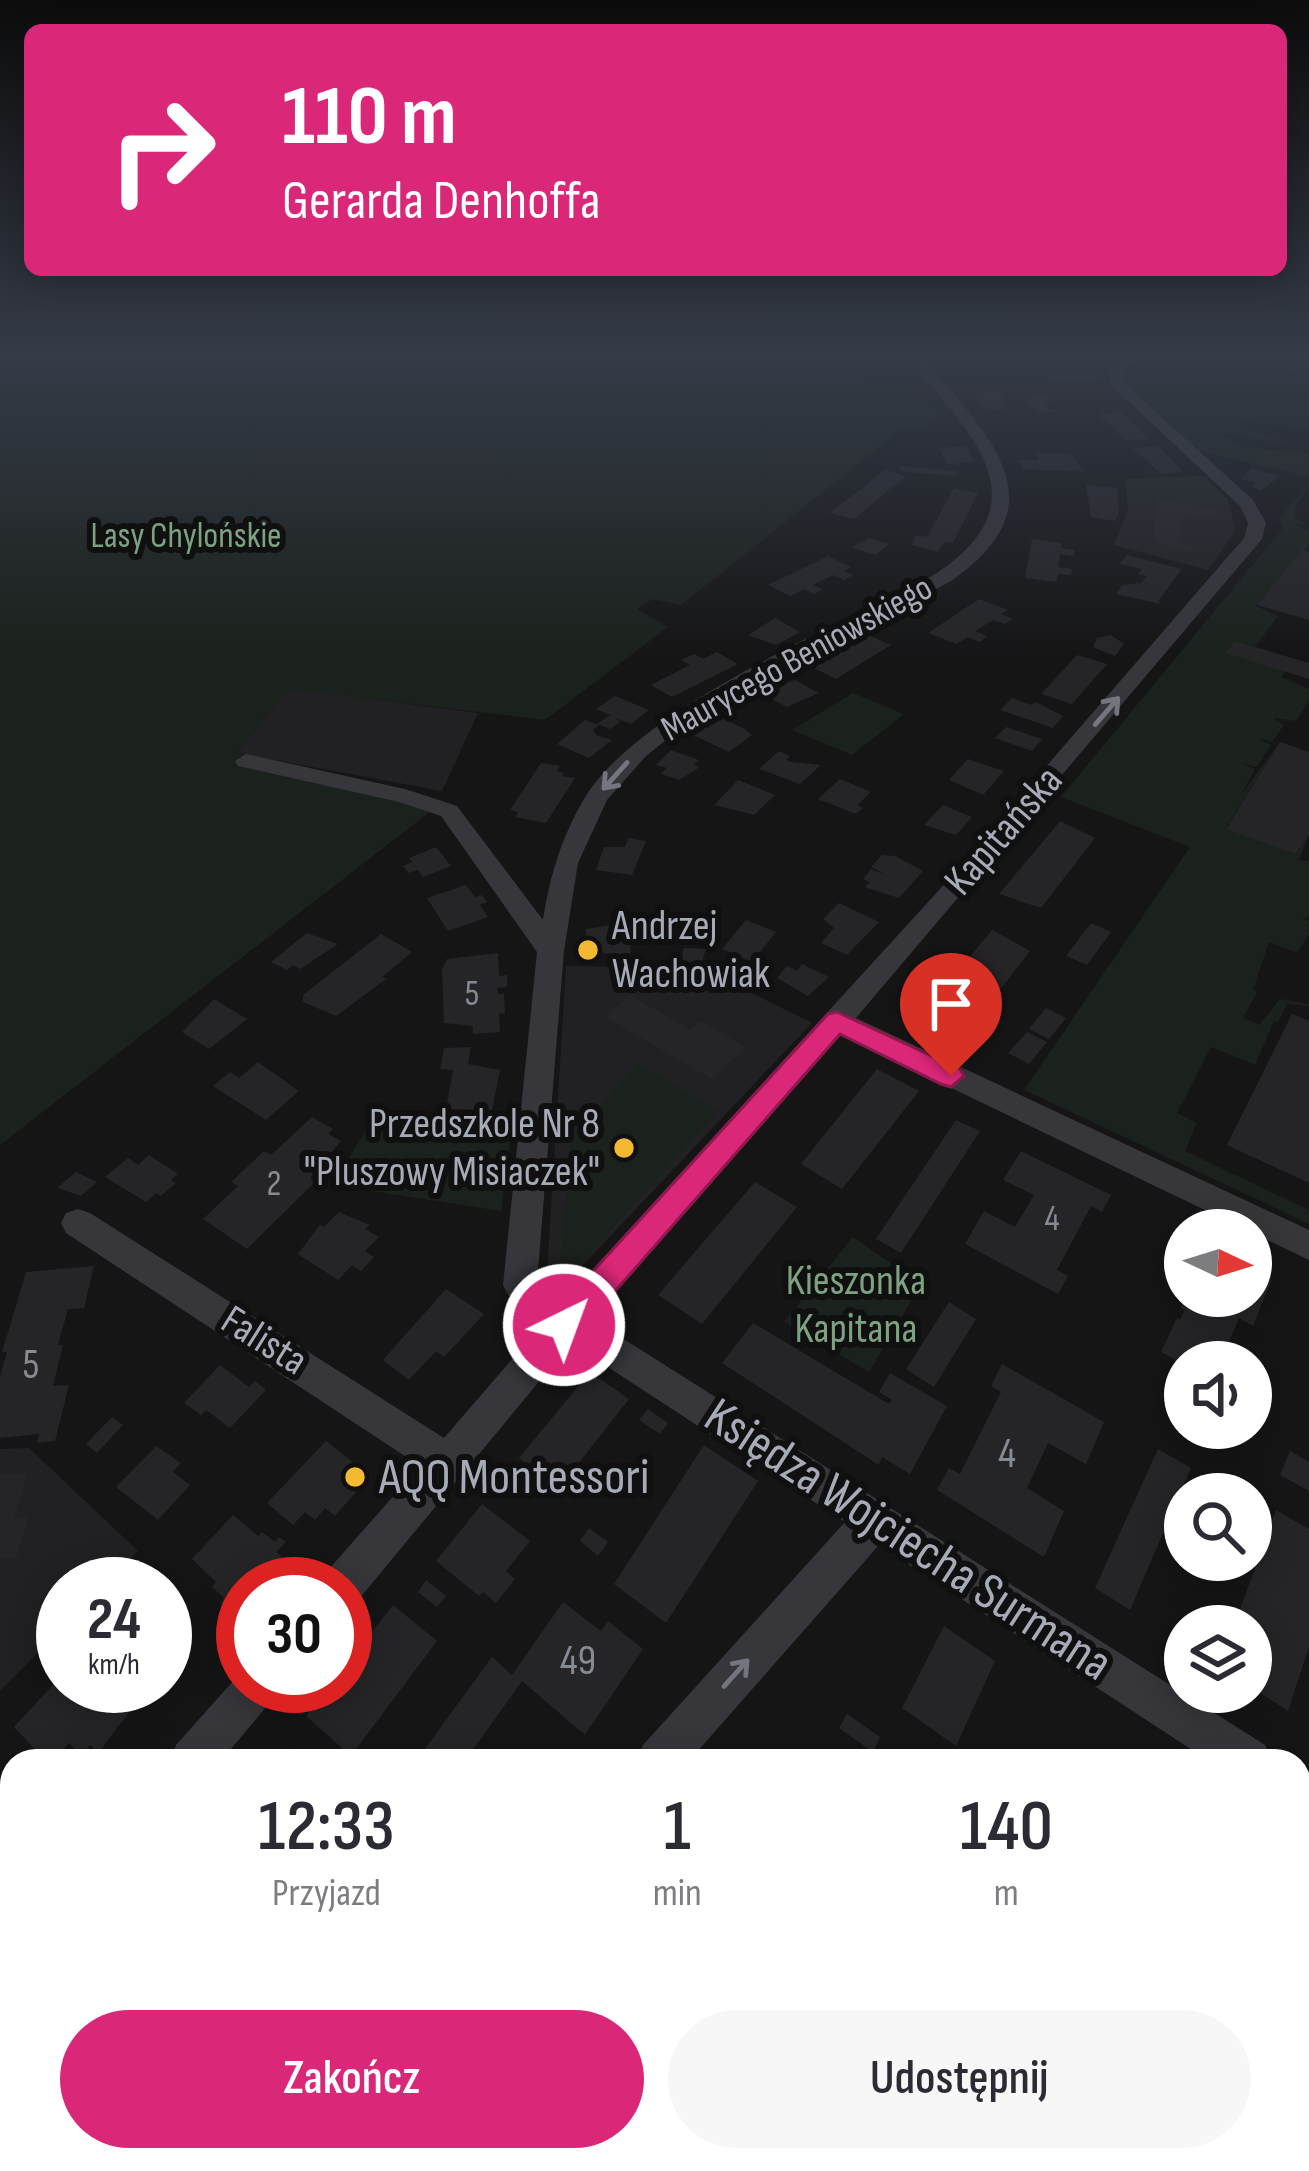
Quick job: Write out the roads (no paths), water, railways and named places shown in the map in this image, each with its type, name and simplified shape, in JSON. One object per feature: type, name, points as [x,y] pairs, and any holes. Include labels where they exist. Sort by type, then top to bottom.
[{"type":"street","name":"Maurycego Beniowskiego","points":[[564,1325],[525,1298],[520,1286],[550,951],[565,863],[596,798],[663,730],[964,565],[995,525],[1003,492],[990,453]]},
{"type":"street","name":"Kapitańska","points":[[367,1557],[564,1325],[1229,573],[1253,539],[1257,524],[1247,504],[1193,453]]},
{"type":"street","points":[[246,761],[433,804],[448,812],[493,867],[550,951]]},
{"type":"street","points":[[837,1021],[1309,1246]]},
{"type":"street","name":"Falista","points":[[78,1223],[448,1462]]},
{"type":"street","name":"Księdza Wojciecha Surmana","points":[[564,1325],[585,1333],[1232,1749]]},
{"type":"street","points":[[669,1749],[876,1518]]},
{"type":"street","points":[[202,1749],[233,1713]]},
{"type":"place","name":"Andrzej Wachowiak","points":[[588,950]]},
{"type":"place","name":"Przedszkole Nr 8 \"Pluszowy Misiaczek\"","points":[[624,1148]]},
{"type":"place","name":"AQQ Montessori","points":[[355,1477]]},
{"type":"park label","name":"Lasy Chylońskie","points":[[186,536]]},
{"type":"park label","name":"Kieszonka Kapitana","points":[[856,1305]]}]
